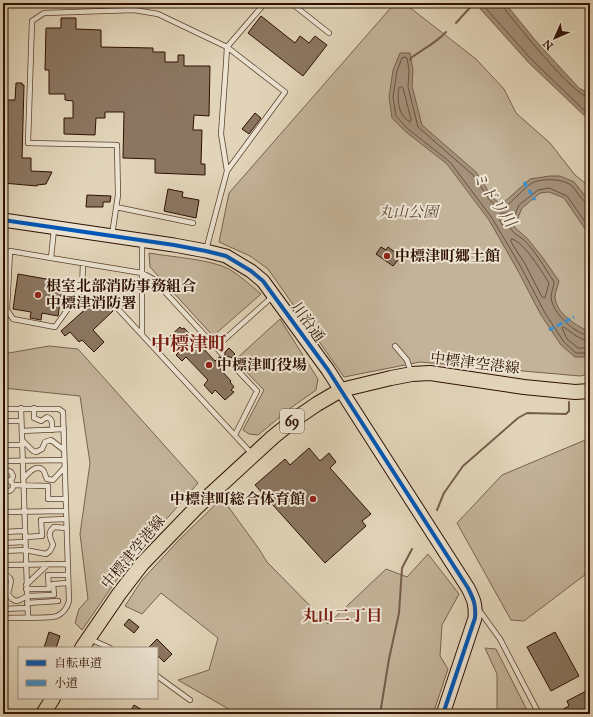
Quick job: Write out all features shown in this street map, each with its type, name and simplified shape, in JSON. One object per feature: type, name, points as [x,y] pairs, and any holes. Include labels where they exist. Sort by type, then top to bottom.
[{"type":"main road","name":"中標津空港線","points":[[86,643],[119,594],[142,564],[198,506],[253,455],[298,417],[341,390],[391,378],[412,374],[430,373],[500,384],[575,392],[590,390]]},
{"type":"main road","points":[[43,714],[52,699]]},
{"type":"street","name":"川沿通","points":[[3,220],[111,237],[142,240],[206,251],[226,256],[251,270],[275,295],[341,390],[468,588],[476,607]]},
{"type":"street","points":[[443,714],[475,618],[476,607]]},
{"type":"lane","points":[[227,171],[220,134],[226,47],[265,3]]},
{"type":"lane","points":[[291,3],[329,33]]},
{"type":"lane","points":[[111,237],[118,195],[117,145],[28,143],[32,21],[44,13],[134,10],[158,14],[226,47],[285,92],[227,171],[206,251]]},
{"type":"lane","points":[[116,207],[193,223]]},
{"type":"lane","points":[[51,258],[54,228]]},
{"type":"lane","points":[[142,240],[142,334]]},
{"type":"lane","points":[[82,264],[82,289],[55,326],[13,319],[7,310],[10,251],[142,273],[153,279],[222,354]]},
{"type":"lane","points":[[216,347],[275,295]]},
{"type":"lane","points":[[108,297],[253,455]]},
{"type":"lane","points":[[395,346],[407,360],[412,374]]},
{"type":"lane","points":[[228,360],[257,391],[235,435]]},
{"type":"lane","points":[[21,408],[24,540],[28,617]]},
{"type":"lane","points":[[34,408],[34,418],[41,421],[47,417],[50,418],[52,421],[52,430]]},
{"type":"lane","points":[[3,409],[60,409],[63,412],[69,601],[64,611],[56,616],[3,618]]},
{"type":"lane","points":[[3,421],[21,421]]},
{"type":"lane","points":[[22,431],[64,429]]},
{"type":"lane","points":[[3,445],[22,442],[36,452],[42,449],[45,442],[50,440],[64,450]]},
{"type":"lane","points":[[13,485],[11,490],[5,490],[4,484],[12,479],[13,476],[8,470],[5,461],[64,460]]},
{"type":"lane","points":[[23,479],[34,469],[41,468],[47,479],[53,480],[64,468]]},
{"type":"lane","points":[[3,474],[8,470]]},
{"type":"lane","points":[[3,477],[12,482],[13,485],[48,486],[48,499],[65,499]]},
{"type":"lane","points":[[3,512],[65,511]]},
{"type":"lane","points":[[3,543],[42,536],[41,520],[66,519]]},
{"type":"lane","points":[[3,551],[25,550],[46,554],[50,551],[53,545],[49,538],[51,530],[54,527],[66,528]]},
{"type":"lane","points":[[3,532],[24,531]]},
{"type":"lane","points":[[26,587],[48,564]]},
{"type":"lane","points":[[3,565],[67,564]]},
{"type":"lane","points":[[3,574],[8,576],[11,580],[8,592],[12,599],[18,601],[27,596],[54,595],[53,584],[68,583]]},
{"type":"lane","points":[[37,575],[42,579]]},
{"type":"lane","points":[[26,587],[49,589],[48,575],[68,575]]},
{"type":"lane","points":[[3,609],[58,601]]},
{"type":"lane","points":[[45,602],[45,608]]},
{"type":"lane","points":[[476,607],[500,639],[539,714]]},
{"type":"lane","points":[[86,643],[105,647]]},
{"type":"lane","points":[[158,677],[190,700]]},
{"type":"green space","name":"丸山公園","points":[[395,3],[404,3],[476,59],[504,89],[516,113],[550,143],[575,175],[590,187],[590,374],[580,376],[420,362],[344,377],[268,269],[250,256],[219,242],[229,193]]},
{"type":"green space","points":[[149,253],[201,261],[221,266],[238,275],[261,294],[213,336],[150,267]]},
{"type":"green space","points":[[280,319],[318,379],[316,390],[292,407],[258,435],[249,434],[243,430],[264,390],[235,360]]},
{"type":"green space","points":[[49,346],[78,349],[198,483],[129,562],[82,630],[75,623],[79,609],[88,599],[80,534],[90,463],[80,396],[3,388],[3,354]]},
{"type":"green space","points":[[590,438],[590,571],[524,621],[511,620],[457,523],[502,475]]},
{"type":"green space","points":[[222,498],[267,562],[328,624],[386,569],[407,577],[428,554],[459,594],[442,625],[440,656],[448,669],[433,714],[230,714],[232,711],[178,680],[209,670],[218,638],[161,593],[142,614],[125,606],[142,580],[178,541]]},
{"type":"green space","points":[[485,648],[496,649],[529,714],[500,714],[497,708],[497,674]]},
{"type":"water","points":[[475,3],[505,3],[536,41],[579,88],[590,94],[590,121],[529,63]]},
{"type":"water","points":[[400,53],[410,53],[413,70],[412,86],[422,125],[476,172],[492,197],[501,205],[530,179],[550,176],[560,176],[574,182],[590,202],[590,236],[564,198],[549,192],[540,193],[522,208],[514,227],[527,238],[559,281],[555,297],[559,309],[573,323],[590,332],[590,357],[575,357],[561,345],[541,315],[489,220],[447,164],[406,132],[392,118],[389,97],[393,70]]},
{"type":"building","points":[[261,16],[295,43],[300,36],[309,43],[315,36],[327,45],[303,76],[248,33]]},
{"type":"building","points":[[61,18],[76,18],[76,29],[101,30],[101,47],[153,48],[153,52],[165,52],[165,62],[178,62],[178,55],[184,55],[184,66],[210,66],[209,116],[194,115],[193,130],[202,130],[201,164],[205,164],[205,175],[155,173],[155,159],[123,158],[124,112],[105,112],[105,118],[96,118],[95,135],[64,134],[64,118],[73,118],[73,101],[65,100],[65,94],[49,94],[49,70],[45,70],[46,28],[61,28]]},
{"type":"building","points":[[16,83],[22,83],[22,85],[24,85],[22,158],[31,158],[31,171],[52,172],[46,184],[37,186],[3,183],[3,100],[15,100]]},
{"type":"building","points":[[255,113],[261,118],[249,134],[242,129]]},
{"type":"building","points":[[168,189],[183,192],[182,197],[199,200],[196,218],[164,211]]},
{"type":"building","points":[[87,195],[111,196],[110,202],[103,202],[103,207],[86,207]]},
{"type":"building","name":"中標津町郷土館","points":[[381,247],[386,250],[388,247],[397,254],[395,257],[398,260],[393,266],[376,254]]},
{"type":"building","name":"根室北部消防事務組合 中標津消防署","points":[[18,274],[63,282],[58,316],[42,313],[41,320],[30,318],[31,312],[13,309]]},
{"type":"building","points":[[100,296],[113,311],[93,330],[104,342],[94,352],[82,340],[79,342],[70,332],[65,336],[61,331]]},
{"type":"building","name":"中標津町役場","points":[[180,327],[182,329],[184,328],[215,361],[219,357],[222,358],[225,356],[225,352],[229,348],[235,354],[231,358],[228,356],[225,358],[224,360],[226,363],[220,369],[231,381],[230,382],[234,387],[231,390],[234,392],[225,400],[215,390],[212,394],[204,385],[208,380],[186,357],[182,361],[176,355],[180,351],[168,338]]},
{"type":"building","name":"中標津町総合体育館","points":[[309,448],[320,461],[329,453],[336,462],[330,468],[371,514],[362,521],[366,526],[325,563],[255,485],[285,459],[290,465]]},
{"type":"building","points":[[129,619],[139,627],[134,633],[124,625]]},
{"type":"building","points":[[49,632],[60,636],[56,647],[44,647]]},
{"type":"building","points":[[555,632],[579,676],[551,691],[527,647]]},
{"type":"building","points":[[157,639],[172,654],[164,662],[158,656],[158,647],[149,647]]},
{"type":"building","points":[[590,689],[590,714],[554,714],[569,706],[567,701]]},
{"type":"building","points":[[134,705],[149,714],[129,714]]},
{"type":"waterway","points":[[456,23],[474,3]]},
{"type":"waterway","points":[[410,60],[434,43],[446,32]]},
{"type":"waterway","name":"ミドリ川","points":[[437,510],[444,493],[463,466],[518,418],[527,413],[566,414],[569,411],[569,402]]},
{"type":"waterway","name":"ミドリ川","points":[[379,714],[399,613],[402,568],[412,549]]},
{"type":"marked path","points":[[524,182],[535,200]]},
{"type":"marked path","points":[[549,330],[574,317]]},
{"type":"cycle path","points":[[3,220],[206,251],[226,256],[251,271],[263,281],[328,370],[472,596],[475,606],[475,618],[443,714]]},
{"type":"place","name":"中標津町郷土館","points":[[387,256]]},
{"type":"place","name":"根室北部消防事務組合 中標津消防署","points":[[38,295]]},
{"type":"place","name":"中標津町役場","points":[[209,365]]},
{"type":"place","name":"中標津町総合体育館","points":[[313,499]]},
{"type":"district","name":"中標津町","points":[[189,343]]},
{"type":"district","name":"丸山二丁目","points":[[342,615]]}]
